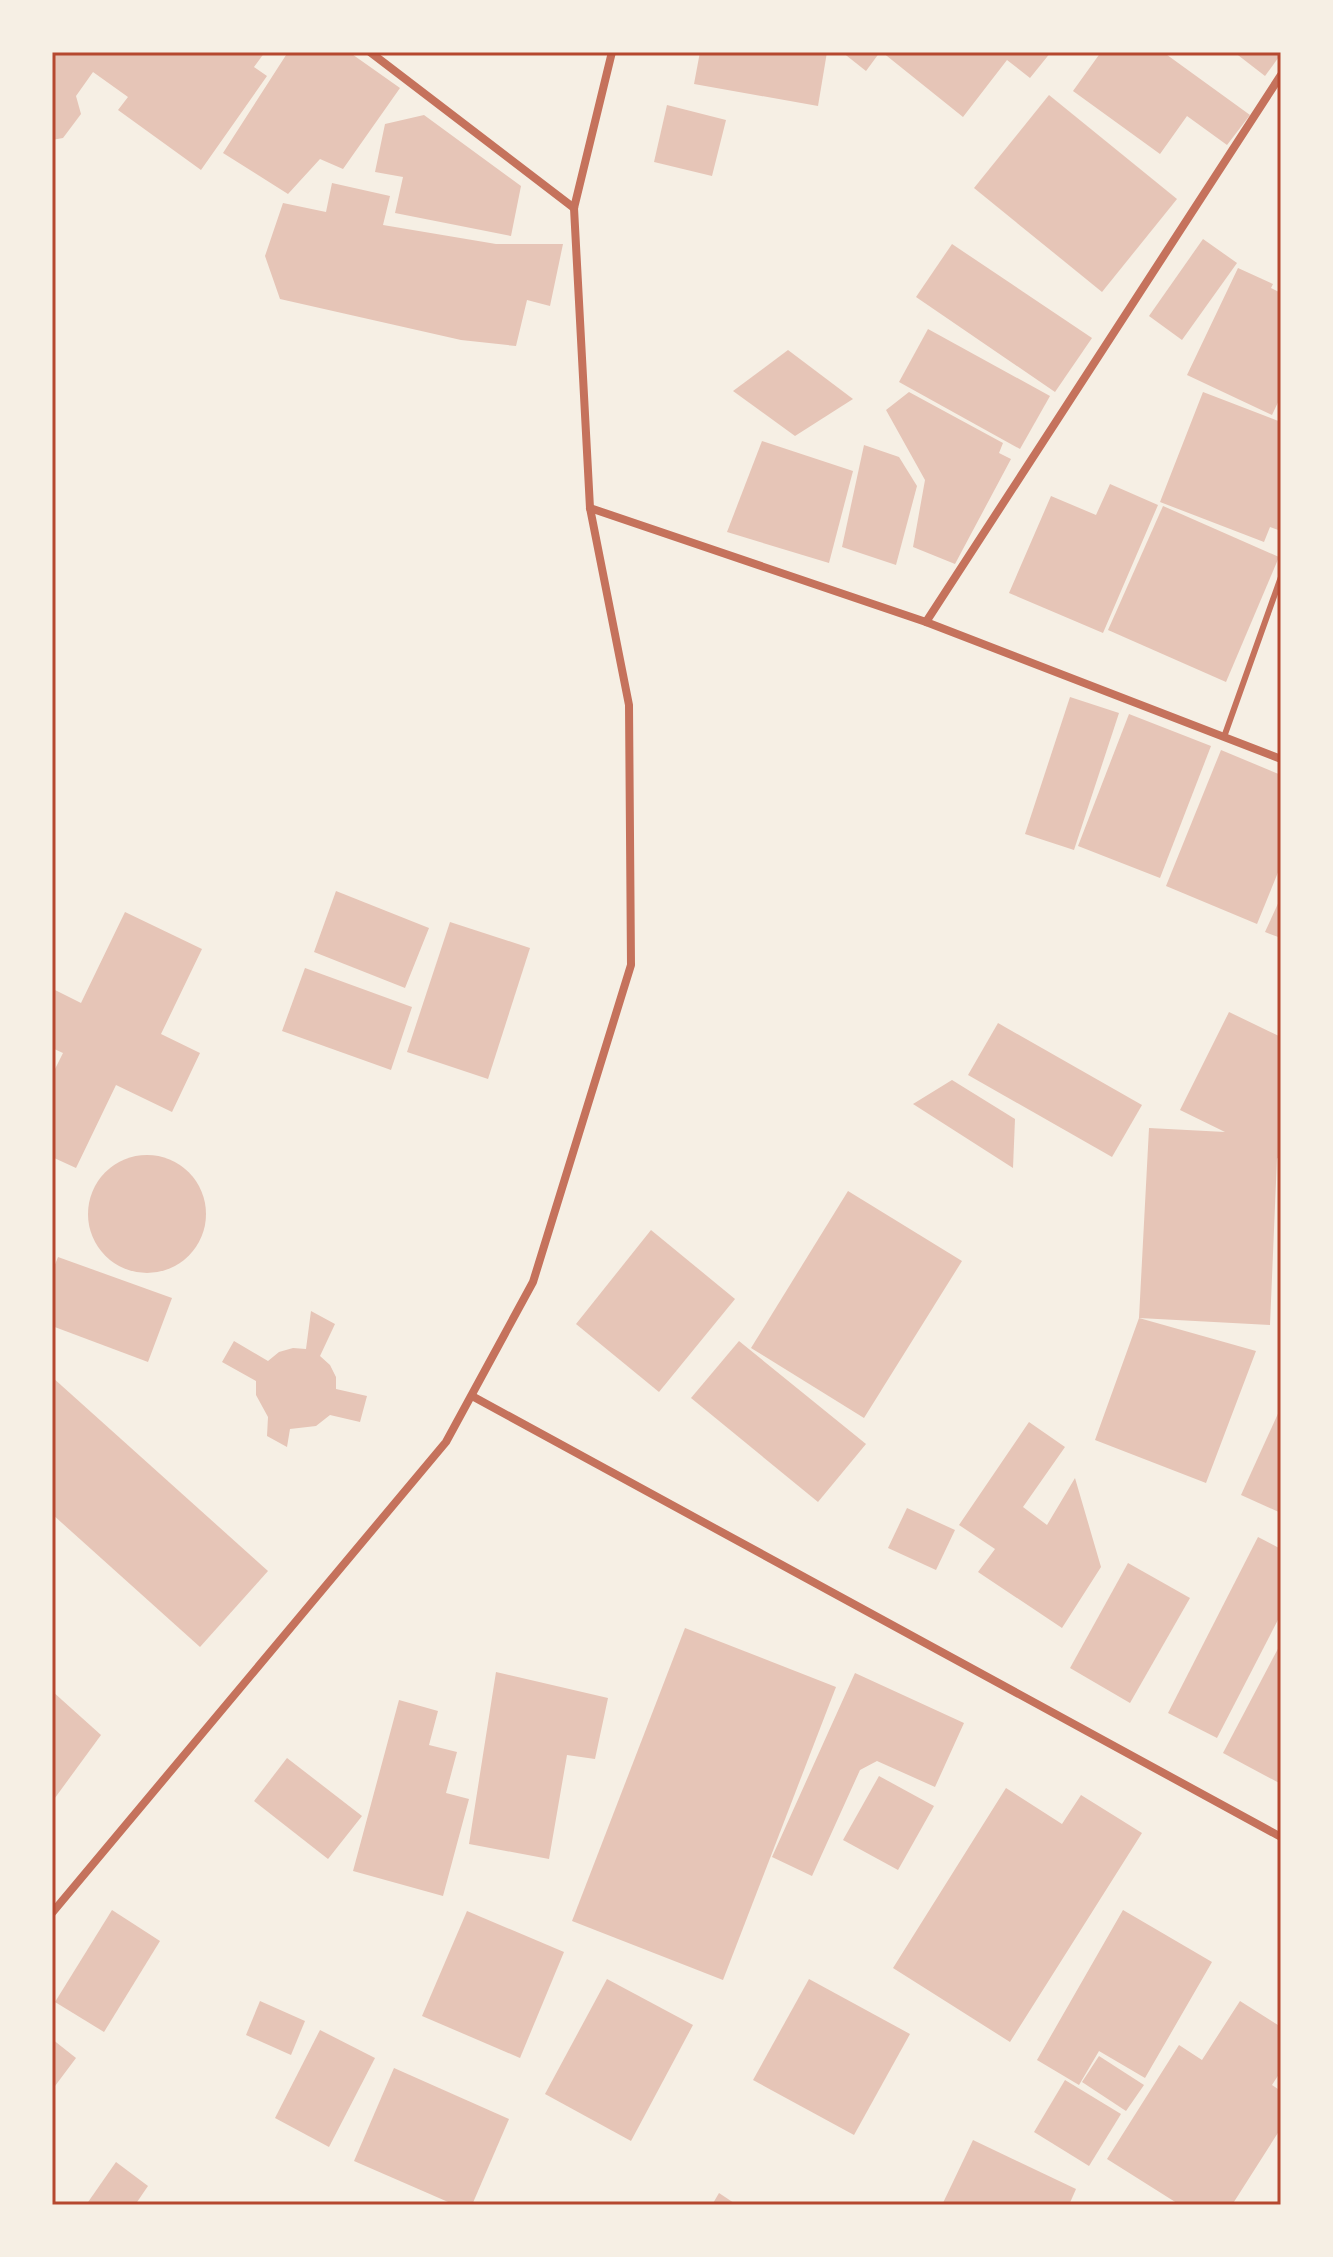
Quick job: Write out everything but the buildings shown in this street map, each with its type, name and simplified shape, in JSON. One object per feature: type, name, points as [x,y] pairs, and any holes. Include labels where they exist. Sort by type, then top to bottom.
[{"type":"street","points":[[370,52],[574,208]]},
{"type":"street","points":[[52,1913],[446,1442],[533,1282],[631,965],[629,705],[590,508],[574,208],[612,52]]},
{"type":"street","points":[[926,622],[1281,75]]},
{"type":"street","points":[[590,508],[926,622],[1281,759]]},
{"type":"street","points":[[472,1396],[1281,1837]]},
{"type":"lane","points":[[1224,737],[1281,577]]}]
